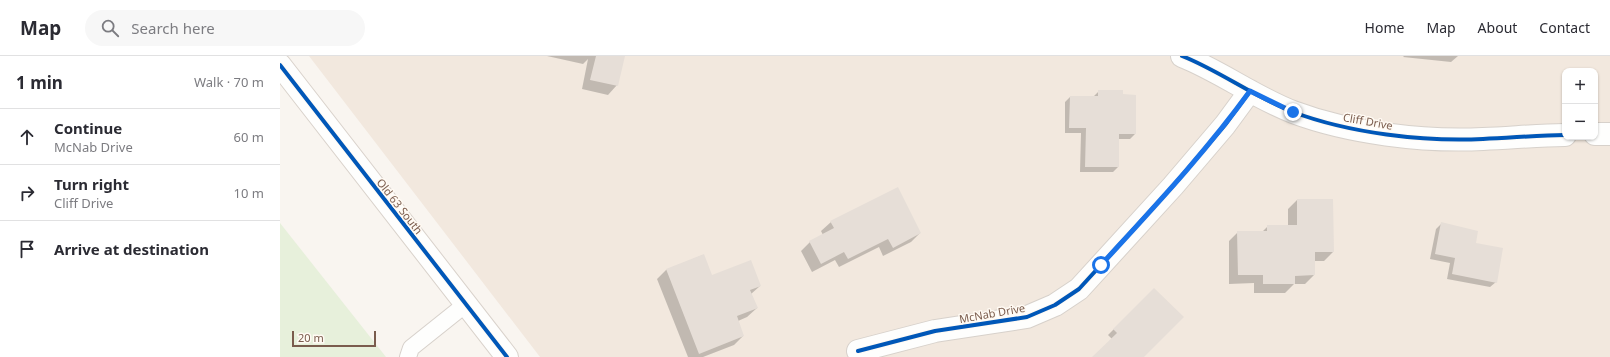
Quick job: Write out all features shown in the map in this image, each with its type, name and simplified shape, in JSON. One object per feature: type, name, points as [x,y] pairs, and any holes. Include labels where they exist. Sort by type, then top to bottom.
[{"type":"street","name":"Cliff Drive","points":[[1182,56],[1293,112],[1332,124],[1374,132],[1435,140],[1482,140],[1562,135]]},
{"type":"street","name":"Old 63 South","points":[[280,65],[507,357]]},
{"type":"street","name":"McNab Drive","points":[[858,351],[935,331],[1027,317],[1055,305],[1079,288],[1173,186],[1225,125],[1250,91]]},
{"type":"street","points":[[1598,134],[1610,134]]},
{"type":"lane","points":[[408,357],[411,348],[466,304]]},
{"type":"shaded area","points":[[309,56],[1610,56],[1610,357],[540,357]]},
{"type":"green space","points":[[280,223],[386,357],[280,357]]},
{"type":"building","points":[[596,56],[625,56],[618,86],[590,80]]},
{"type":"building","points":[[1098,90],[1123,90],[1123,94],[1136,95],[1136,134],[1119,134],[1119,167],[1085,167],[1086,128],[1069,128],[1070,96],[1098,96]]},
{"type":"building","points":[[898,187],[921,233],[893,248],[888,239],[848,259],[844,252],[821,264],[809,241],[834,228],[830,221]]},
{"type":"building","points":[[1297,199],[1333,199],[1334,252],[1315,252],[1315,275],[1295,276],[1295,284],[1263,284],[1263,275],[1238,275],[1237,231],[1267,231],[1267,225],[1297,225]]},
{"type":"building","points":[[1441,222],[1478,231],[1476,243],[1503,248],[1497,283],[1452,274],[1455,258],[1435,254]]},
{"type":"building","points":[[704,254],[712,275],[751,260],[761,286],[750,290],[758,308],[737,316],[744,336],[699,354],[666,269]]},
{"type":"building","points":[[1154,288],[1184,317],[1144,357],[1092,357],[1117,333],[1113,329]]},
{"type":"cycle path","points":[[1182,56],[1293,112],[1338,126],[1362,131],[1411,137],[1460,140],[1562,135]]},
{"type":"cycle path","points":[[280,65],[507,357]]},
{"type":"cycle path","points":[[858,351],[935,331],[1027,317],[1055,305],[1079,289],[1173,186],[1225,125],[1250,91]]},
{"type":"route","points":[[1101,265],[1173,186],[1225,125],[1250,91],[1293,112]]}]
